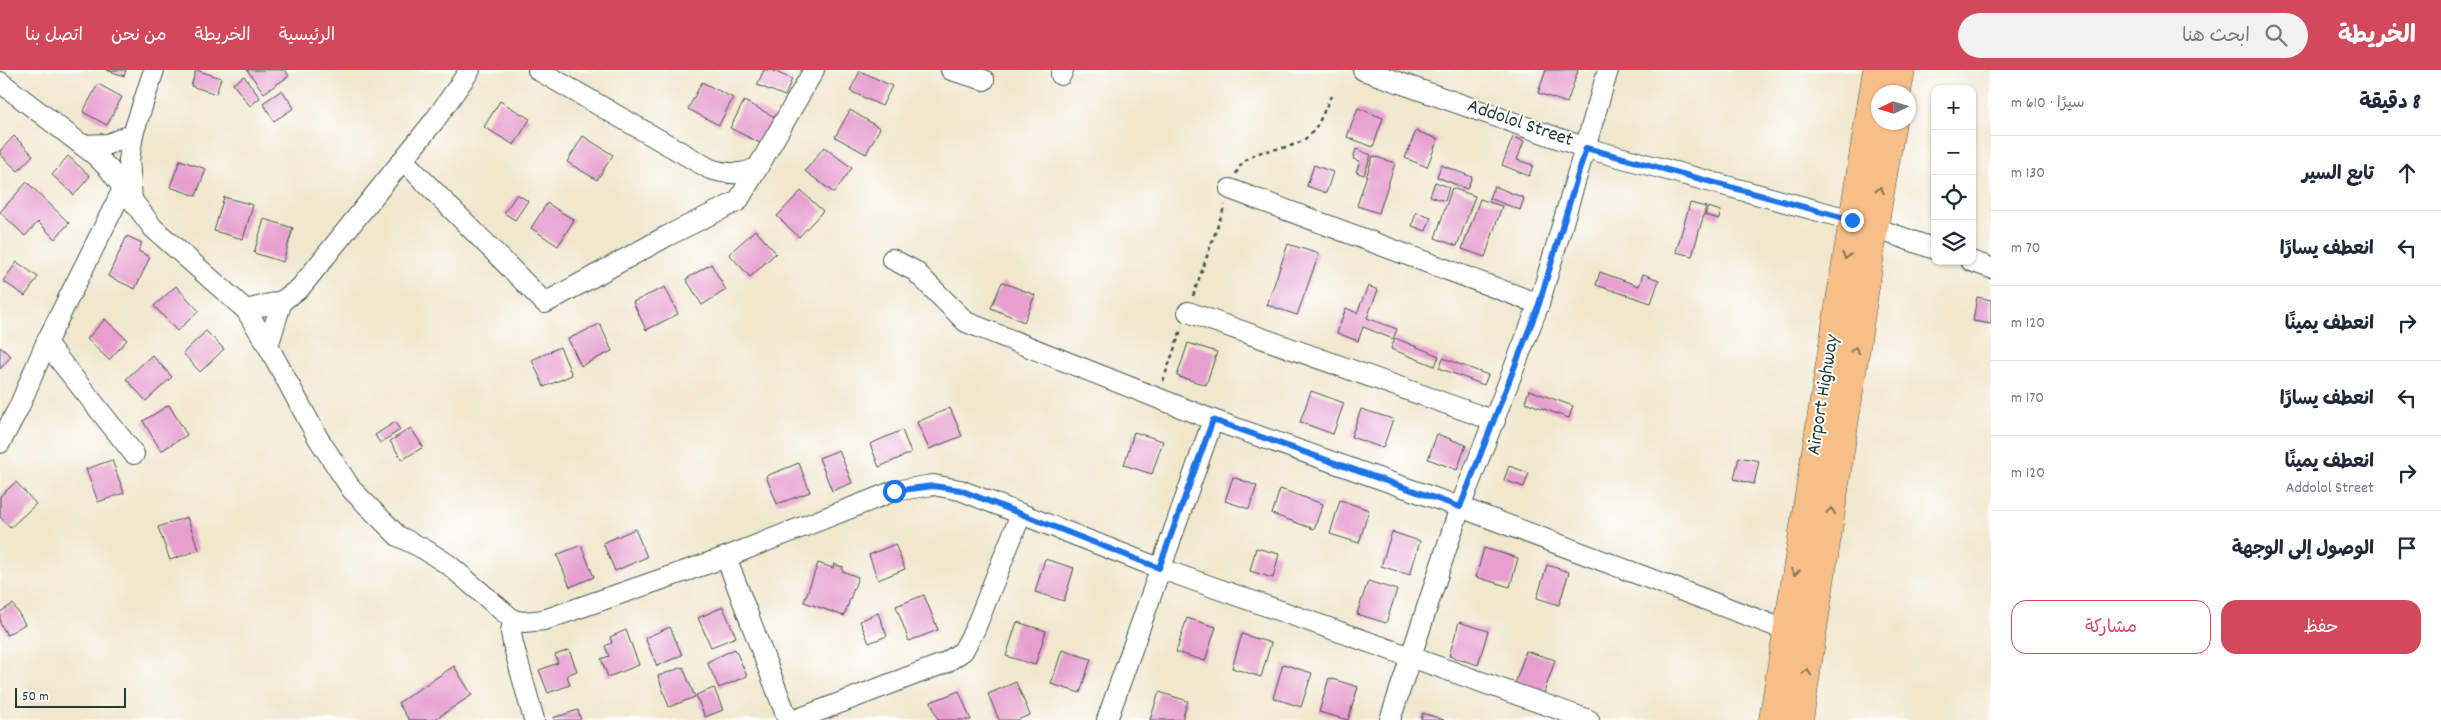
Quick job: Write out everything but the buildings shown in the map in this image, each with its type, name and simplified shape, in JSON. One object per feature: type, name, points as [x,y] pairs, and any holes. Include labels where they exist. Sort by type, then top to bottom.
[{"type":"highway","name":"Airport Highway","points":[[1799,720],[1812,641],[1863,224],[1877,70]]},
{"type":"highway","points":[[1898,85],[1901,70]]},
{"type":"highway","name":"Airport Highway","points":[[1773,720],[1786,630],[1863,224],[1890,130]]},
{"type":"street","points":[[0,443],[19,407],[46,343],[128,193],[129,160],[133,134],[154,70]]},
{"type":"street","points":[[246,310],[282,301],[300,288],[403,160],[470,70]]},
{"type":"street","points":[[538,70],[710,169],[738,174],[748,173],[758,167]]},
{"type":"street","points":[[403,160],[545,303],[667,236],[738,201],[814,70]]},
{"type":"street","points":[[951,70],[984,80]]},
{"type":"street","name":"Addolol Street","points":[[1363,70],[1586,148],[1863,224],[1931,248]]},
{"type":"street","points":[[1390,720],[1460,507],[1539,304],[1608,70]]},
{"type":"street","points":[[1,85],[82,145],[110,169],[153,228],[246,310],[268,346],[318,438],[352,490],[398,536],[424,548],[449,565],[513,620],[544,620],[726,557],[894,491],[933,486],[960,490],[1159,568],[1589,720]]},
{"type":"street","points":[[82,145],[108,144],[133,134]]},
{"type":"street","points":[[1230,188],[1539,304]]},
{"type":"street","points":[[892,259],[915,271],[966,322],[1157,399],[1460,507],[1812,641]]},
{"type":"street","points":[[1976,263],[1991,268]]},
{"type":"street","points":[[268,346],[282,301]]},
{"type":"street","points":[[1188,312],[1495,421]]},
{"type":"street","points":[[46,343],[134,454]]},
{"type":"street","points":[[1107,720],[1159,568],[1213,420]]},
{"type":"street","points":[[795,720],[945,663],[962,651],[975,629],[1021,514]]},
{"type":"street","points":[[726,557],[788,720]]},
{"type":"street","points":[[513,620],[510,632],[534,720]]},
{"type":"path","points":[[1157,399],[1240,164],[1249,156],[1296,144],[1307,138],[1315,129],[1331,96]]},
{"type":"route","points":[[894,491],[933,486],[960,490],[1159,568],[1213,420],[1460,507],[1539,304],[1586,148],[1852,220]]}]
